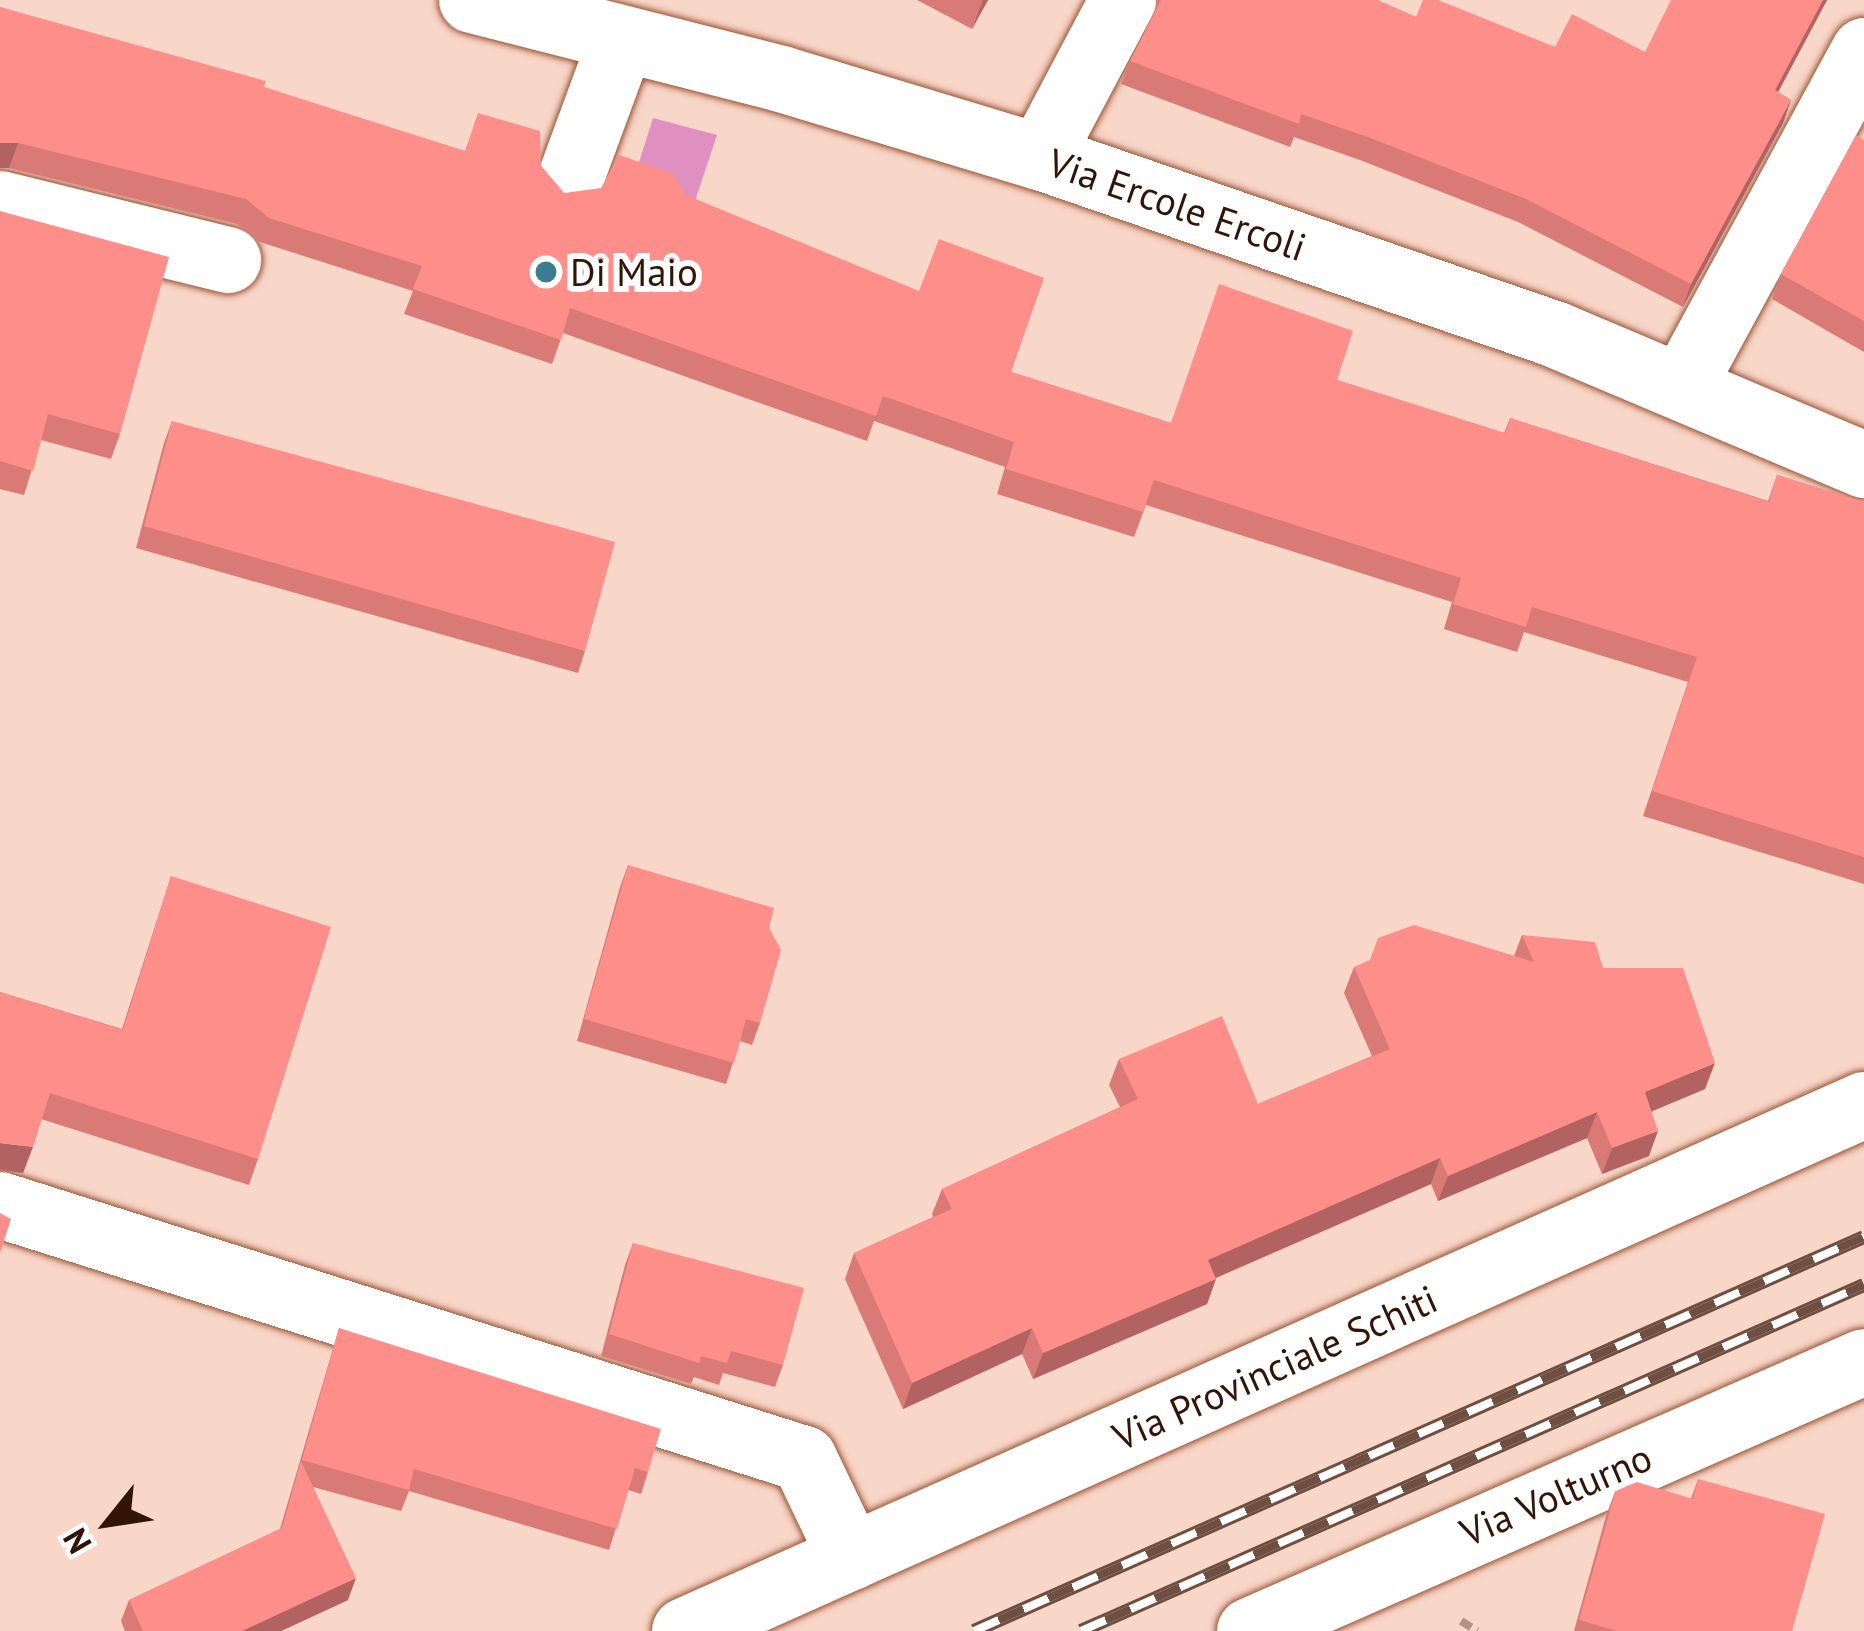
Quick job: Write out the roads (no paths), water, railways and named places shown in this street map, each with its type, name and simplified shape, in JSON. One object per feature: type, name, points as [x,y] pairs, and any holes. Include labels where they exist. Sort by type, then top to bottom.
[{"type":"street","name":"Via Ercole Ercoli","points":[[472,0],[621,42],[781,79],[1040,158],[1683,385],[1864,465]]},
{"type":"street","points":[[1040,158],[1123,0]]},
{"type":"street","points":[[569,183],[621,42]]},
{"type":"street","points":[[1683,385],[1864,51]]},
{"type":"street","points":[[0,204],[229,260]]},
{"type":"street","name":"Via Provinciale Schiti","points":[[686,1631],[1864,1105]]},
{"type":"street","points":[[0,1205],[804,1459],[851,1557]]},
{"type":"street","name":"Via Volturno","points":[[1250,1631],[1864,1362]]},
{"type":"railway","points":[[974,1631],[1864,1237]]},
{"type":"railway","points":[[1081,1631],[1864,1285]]},
{"type":"place","name":"Di Maio","points":[[546,272]]}]
